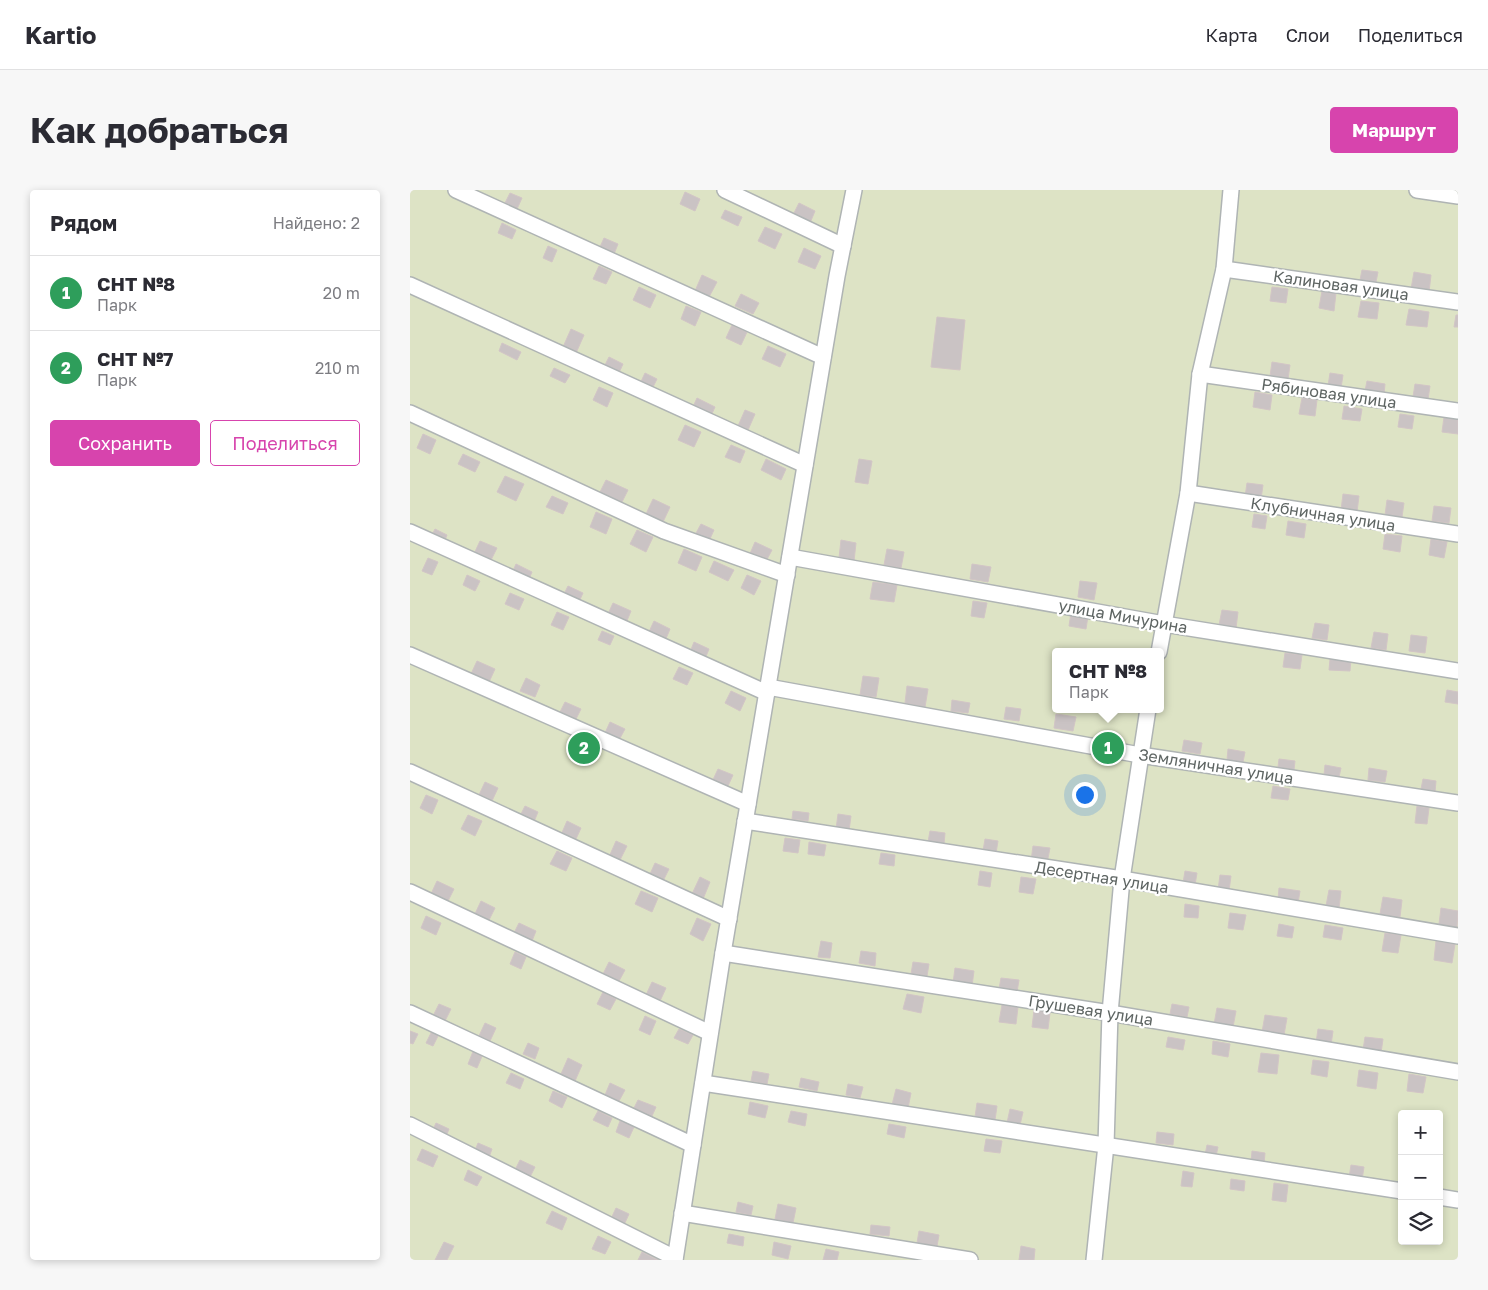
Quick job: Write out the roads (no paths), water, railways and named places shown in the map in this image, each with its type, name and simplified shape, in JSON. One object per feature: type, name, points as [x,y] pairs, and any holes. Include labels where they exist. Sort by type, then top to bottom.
[{"type":"street","points":[[456,190],[823,358]]},
{"type":"street","points":[[725,190],[843,246]]},
{"type":"street","points":[[410,1125],[675,1259],[710,1033],[786,575],[854,190]]},
{"type":"street","points":[[1160,648],[1188,493],[1200,374],[1224,269],[1231,190]]},
{"type":"street","points":[[1417,190],[1458,196]]},
{"type":"street","name":"Калиновая улица","points":[[1224,269],[1458,302]]},
{"type":"street","points":[[410,285],[805,465]]},
{"type":"street","name":"Рябиновая улица","points":[[1200,374],[1458,411]]},
{"type":"street","points":[[410,413],[664,531],[786,575]]},
{"type":"street","name":"Клубничная улица","points":[[1188,493],[1458,534]]},
{"type":"street","name":"Земляничная улица","points":[[410,532],[767,690],[1140,755],[1458,803]]},
{"type":"street","name":"улица Мичурина","points":[[790,557],[1164,624],[1458,671]]},
{"type":"street","points":[[410,655],[748,804]]},
{"type":"street","points":[[1094,1260],[1106,1145],[1110,1012],[1122,879],[1147,713]]},
{"type":"street","points":[[410,772],[729,919]]},
{"type":"street","name":"Десертная улица","points":[[745,821],[1122,879],[1458,936]]},
{"type":"street","points":[[410,892],[710,1033]]},
{"type":"street","name":"Грушевая улица","points":[[723,953],[1110,1012],[1458,1072]]},
{"type":"street","points":[[410,1013],[693,1145]]},
{"type":"street","points":[[703,1083],[1398,1190]]},
{"type":"street","points":[[1443,1198],[1458,1200]]},
{"type":"street","points":[[682,1213],[970,1260]]},
{"type":"place","name":"СНТ №7","points":[[584,748]]},
{"type":"place","name":"СНТ №8","points":[[1108,748]]}]
